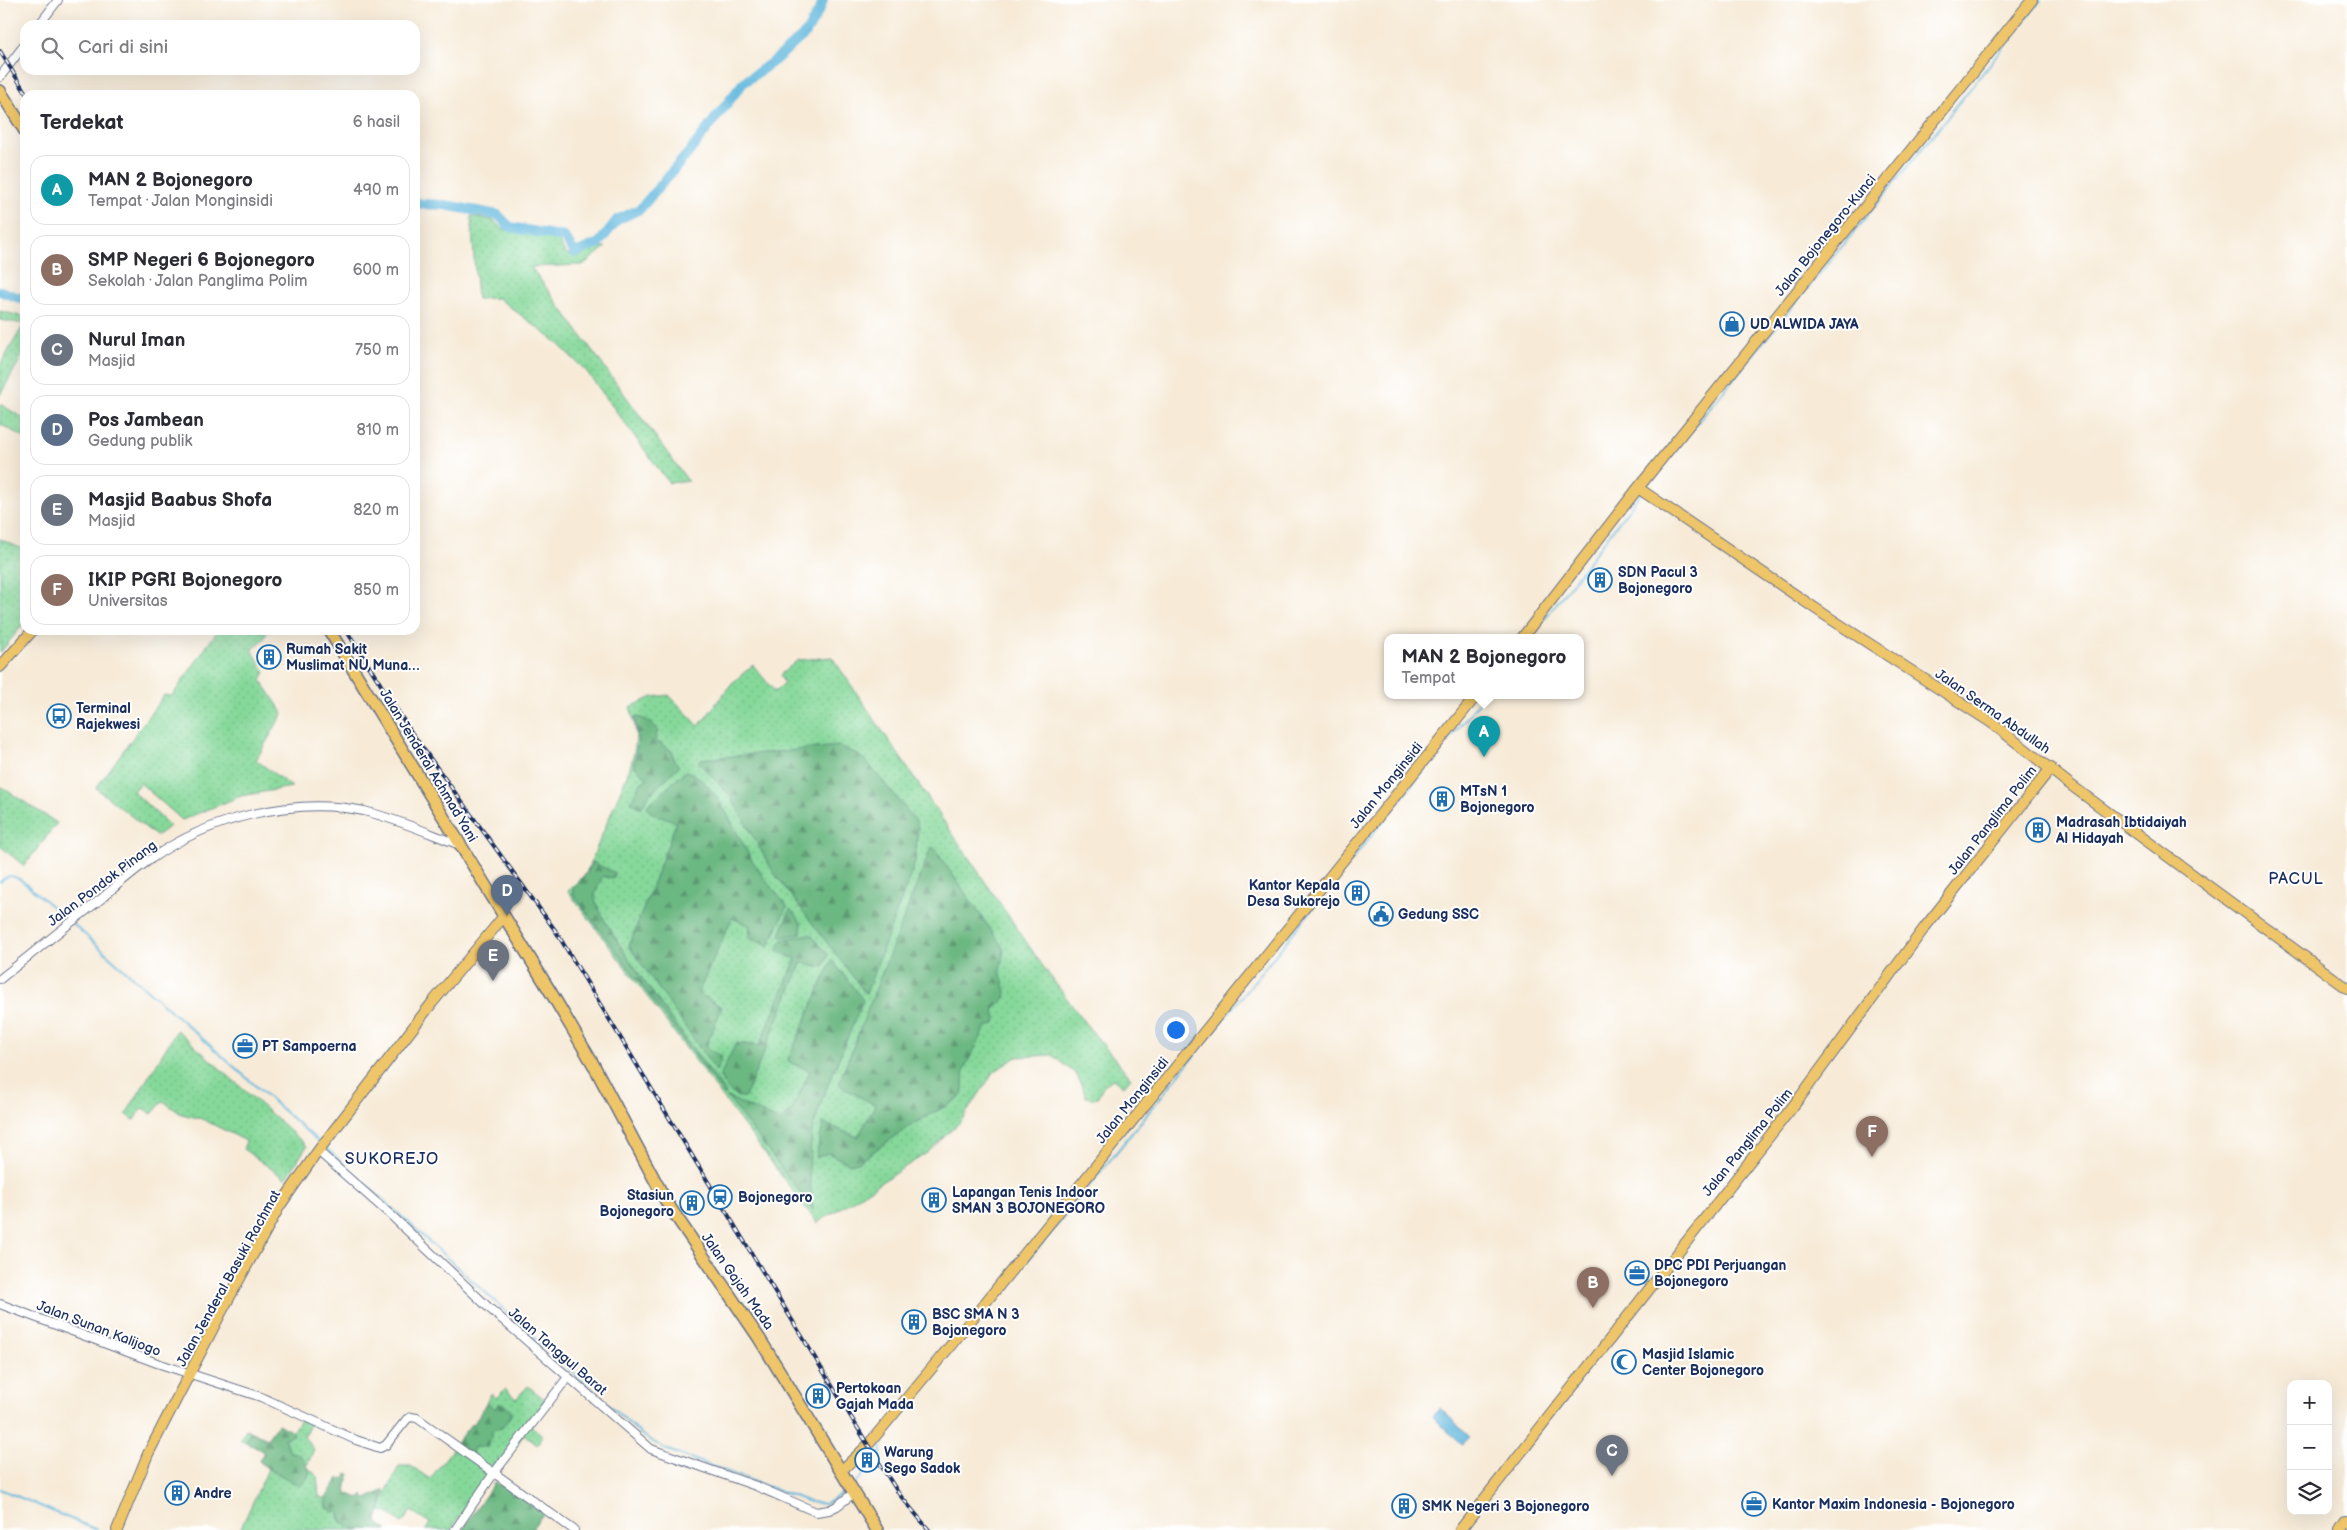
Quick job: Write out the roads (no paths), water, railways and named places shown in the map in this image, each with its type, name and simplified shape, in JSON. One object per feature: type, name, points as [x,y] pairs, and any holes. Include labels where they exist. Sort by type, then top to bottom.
[{"type":"highway","points":[[0,90],[20,123]]},
{"type":"highway","name":"Jalan Jenderal Achmad Yani","points":[[332,635],[504,916]]},
{"type":"highway","name":"Jalan Gajah Mada","points":[[504,916],[593,1064],[667,1203],[759,1338],[842,1470],[877,1530]]},
{"type":"main road","name":"Jalan Bojonegoro-Kunci","points":[[1642,491],[2032,0]]},
{"type":"main road","points":[[1525,634],[1642,491]]},
{"type":"main road","name":"Jalan Serma Abdullah","points":[[1642,491],[1828,617],[1981,716],[2068,783],[2347,988]]},
{"type":"main road","points":[[0,667],[27,635]]},
{"type":"main road","name":"Jalan Monginsidi","points":[[842,1470],[868,1445],[951,1345],[1474,699]]},
{"type":"main road","name":"Jalan Panglima Polim","points":[[1460,1530],[1787,1114],[1925,927],[2050,768]]},
{"type":"main road","name":"Jalan Jenderal Basuki Rachmat","points":[[117,1530],[148,1454],[279,1206],[327,1139],[432,1003],[504,916]]},
{"type":"main road","points":[[2341,1530],[2347,1521]]},
{"type":"street","points":[[43,20],[58,0]]},
{"type":"street","points":[[0,78],[20,51]]},
{"type":"street","name":"Jalan Pondok Pinang","points":[[0,979],[152,858],[207,829],[259,813],[302,808],[362,811],[460,844]]},
{"type":"street","name":"Jalan Tanggul Barat","points":[[318,1151],[644,1444],[658,1452],[735,1477],[816,1512],[829,1510],[837,1506],[853,1489]]},
{"type":"street","name":"Jalan Sunan Kalijogo","points":[[0,1304],[190,1375],[261,1397],[356,1440],[380,1448],[386,1445],[406,1419],[416,1418],[494,1473]]},
{"type":"street","points":[[455,1530],[494,1473],[568,1377]]},
{"type":"street","points":[[494,1473],[574,1530]]},
{"type":"water","points":[[1440,1408],[1470,1437],[1462,1445],[1432,1416]]},
{"type":"waterway","points":[[420,204],[445,205],[498,215],[510,227],[564,237],[575,253],[599,243],[617,220],[640,209],[690,151],[743,83],[774,61],[806,33],[823,0]]},
{"type":"waterway","points":[[1670,456],[1922,149],[2041,0]]},
{"type":"waterway","points":[[0,291],[20,298]]},
{"type":"waterway","points":[[1645,487],[1667,460]]},
{"type":"waterway","points":[[1533,634],[1641,493]]},
{"type":"waterway","points":[[983,1313],[1061,1221],[1482,699]]},
{"type":"waterway","points":[[0,882],[10,876],[21,880],[69,921]]},
{"type":"waterway","points":[[73,924],[320,1143]]},
{"type":"waterway","points":[[326,1148],[641,1434],[665,1449],[810,1502],[825,1504],[848,1490]]},
{"type":"waterway","points":[[855,1483],[881,1457],[882,1439],[936,1371]]},
{"type":"waterway","points":[[0,1489],[97,1530]]},
{"type":"railway","points":[[0,51],[24,90]]},
{"type":"railway","points":[[349,635],[411,732],[555,930],[868,1445],[899,1494],[929,1530]]},
{"type":"place","name":"UD ALWIDA JAYA","points":[[1732,324]]},
{"type":"place","name":"SDN Pacul 3 Bojonegoro","points":[[1600,580]]},
{"type":"place","name":"Rumah Sakit Muslimat NU Muna…","points":[[269,657]]},
{"type":"place","name":"Terminal Rajekwesi","points":[[59,716]]},
{"type":"place","name":"MAN 2 Bojonegoro","points":[[1484,757]]},
{"type":"place","name":"MTsN 1 Bojonegoro","points":[[1442,799]]},
{"type":"place","name":"Madrasah Ibtidaiyah Al Hidayah","points":[[2038,830]]},
{"type":"place","name":"Kantor Kepala Desa Sukorejo","points":[[1357,893]]},
{"type":"place","name":"Gedung SSC","points":[[1381,914]]},
{"type":"place","name":"Pos Jambean","points":[[507,916]]},
{"type":"place","name":"Masjid Baabus Shofa","points":[[493,981]]},
{"type":"place","name":"PT Sampoerna","points":[[245,1046]]},
{"type":"place","name":"IKIP PGRI Bojonegoro","points":[[1872,1157]]},
{"type":"place","name":"Bojonegoro","points":[[720,1197]]},
{"type":"place","name":"Lapangan Tenis Indoor SMAN 3 BOJONEGORO","points":[[934,1200]]},
{"type":"place","name":"Stasiun Bojonegoro","points":[[692,1203]]},
{"type":"place","name":"DPC PDI Perjuangan Bojonegoro","points":[[1637,1273]]},
{"type":"place","name":"SMP Negeri 6 Bojonegoro","points":[[1593,1308]]},
{"type":"place","name":"BSC SMA N 3 Bojonegoro","points":[[914,1322]]},
{"type":"place","name":"Masjid Islamic Center Bojonegoro","points":[[1624,1362]]},
{"type":"place","name":"Pertokoan Gajah Mada","points":[[818,1396]]},
{"type":"place","name":"Warung Sego Sadok","points":[[867,1460]]},
{"type":"place","name":"Nurul Iman","points":[[1612,1476]]},
{"type":"place","name":"Andre","points":[[177,1493]]},
{"type":"place","name":"Kantor Maxim Indonesia - Bojonegoro","points":[[1754,1504]]},
{"type":"place","name":"SMK Negeri 3 Bojonegoro","points":[[1404,1506]]},
{"type":"district","name":"PACUL","points":[[2296,878]]},
{"type":"district","name":"SUKOREJO","points":[[392,1158]]}]
